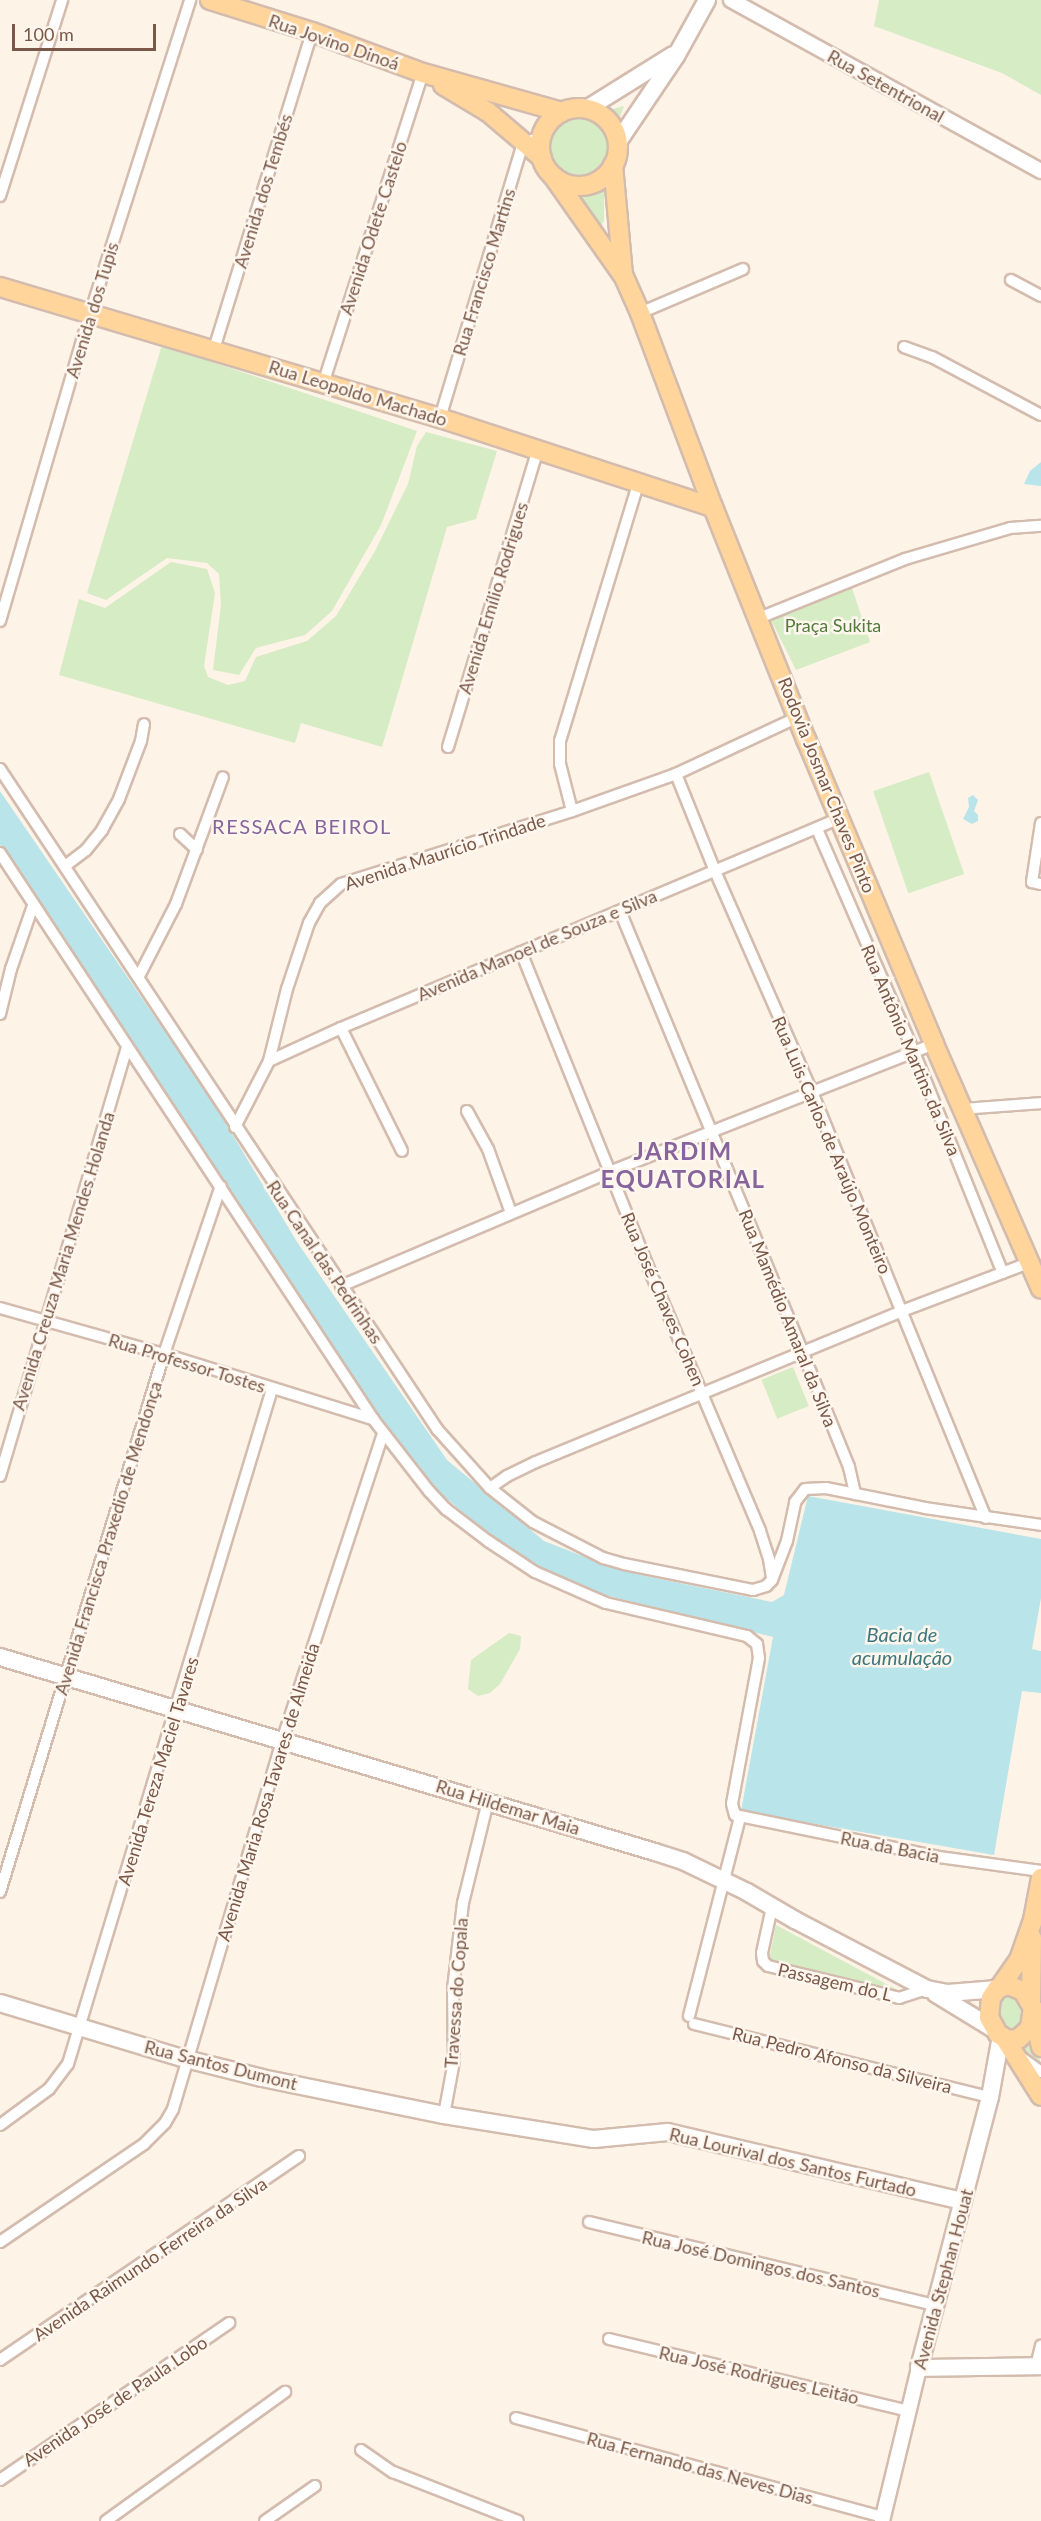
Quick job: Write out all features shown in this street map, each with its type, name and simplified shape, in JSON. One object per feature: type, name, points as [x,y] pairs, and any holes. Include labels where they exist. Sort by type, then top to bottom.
[{"type":"main road","name":"Rua Jovino Dinoá","points":[[210,0],[312,32],[423,73],[562,112]]},
{"type":"main road","points":[[553,176],[574,186],[586,185],[597,182],[613,165],[618,142],[676,53],[707,0]]},
{"type":"main road","points":[[588,108],[676,53]]},
{"type":"main road","name":"Rua Jovino Dinoá","points":[[423,73],[533,141],[553,176]]},
{"type":"main road","points":[[533,141],[562,112],[575,108],[588,108],[608,120],[618,142]]},
{"type":"main road","name":"Rodovia Josmar Chaves Pinto","points":[[613,165],[624,277]]},
{"type":"main road","name":"Rodovia Josmar Chaves Pinto","points":[[553,176],[624,277],[640,313],[713,507],[798,717],[934,1044],[1041,1289]]},
{"type":"main road","name":"Rua Leopoldo Machado","points":[[0,287],[440,418],[713,507]]},
{"type":"main road","name":"Rua Hildemar Maia","points":[[0,1657],[656,1852],[723,1880],[927,1989],[948,1993],[998,1988]]},
{"type":"main road","points":[[1041,1878],[1033,1920],[1019,1960],[998,1988],[989,2008],[1003,2038],[1041,2096]]},
{"type":"main road","points":[[927,1989],[1003,2038],[1018,2039],[1027,2033],[1032,2009],[1033,1920]]},
{"type":"main road","points":[[998,1988],[1008,1985],[1016,1987],[1028,1996],[1041,2047]]},
{"type":"main road","name":"Rua Santos Dumont","points":[[0,2003],[186,2059],[262,2078],[444,2115]]},
{"type":"main road","name":"Avenida Stephan Houat","points":[[919,2368],[990,2097],[1003,2038]]},
{"type":"main road","name":"Rua Lourival dos Santos Furtado","points":[[444,2115],[594,2139],[668,2132],[963,2201]]},
{"type":"main road","points":[[919,2368],[1038,2366]]},
{"type":"street","points":[[0,196],[63,0]]},
{"type":"street","name":"Avenida dos Tupis","points":[[0,621],[90,314],[190,0]]},
{"type":"street","name":"Rua Setentrional","points":[[731,0],[1041,171]]},
{"type":"street","name":"Avenida dos Tembés","points":[[214,349],[312,32]]},
{"type":"street","name":"Avenida Odete Castelo","points":[[323,384],[423,73]]},
{"type":"street","name":"Rua Francisco Martins","points":[[440,418],[533,141]]},
{"type":"street","points":[[640,313],[743,269]]},
{"type":"street","points":[[1011,280],[1041,296]]},
{"type":"street","points":[[904,347],[932,357],[1041,415]]},
{"type":"street","name":"Avenida Emílio Rodrigues","points":[[447,747],[538,449]]},
{"type":"street","points":[[572,811],[560,764],[560,741],[639,481]]},
{"type":"street","points":[[759,618],[905,559],[1010,528],[1041,526]]},
{"type":"street","name":"Avenida Maurício Trindade","points":[[235,1127],[269,1062],[309,923],[329,892],[359,876],[572,811],[676,774],[798,717]]},
{"type":"street","points":[[65,866],[86,850],[102,830],[119,799],[141,741],[144,724]]},
{"type":"street","name":"Rua Canal das Pedrinhas","points":[[0,769],[139,976],[340,1286],[437,1429],[490,1488],[543,1529],[624,1564],[746,1589],[760,1589],[772,1580]]},
{"type":"street","name":"Rua Luis Carlos de Araújo Monteiro","points":[[676,774],[715,871],[812,1092],[986,1518]]},
{"type":"street","points":[[139,976],[176,904],[223,777]]},
{"type":"street","name":"Avenida Manoel de Souza e Silva","points":[[269,1062],[341,1028],[840,818]]},
{"type":"street","points":[[1036,883],[1041,823]]},
{"type":"street","name":"Rua Antônio Martins da Silva","points":[[813,831],[914,1052],[1003,1273]]},
{"type":"street","points":[[180,834],[197,850]]},
{"type":"street","points":[[0,853],[383,1434],[447,1509],[486,1540],[535,1572],[606,1603],[747,1636],[757,1644],[759,1658],[732,1804],[735,1815],[740,1817],[723,1880]]},
{"type":"street","points":[[0,1014],[11,969],[33,906]]},
{"type":"street","name":"Rua Mamédio Amaral da Silva","points":[[620,911],[849,1467],[855,1494]]},
{"type":"street","name":"Rua José Chaves Cohen","points":[[521,952],[609,1172],[760,1531],[769,1559],[772,1580]]},
{"type":"street","points":[[0,965],[11,969]]},
{"type":"street","points":[[341,1028],[402,1151]]},
{"type":"street","points":[[340,1286],[609,1172],[713,1133],[934,1044]]},
{"type":"street","name":"Avenida Creuza Maria Mendes Holanda","points":[[0,1476],[127,1046]]},
{"type":"street","points":[[962,1109],[1041,1104]]},
{"type":"street","points":[[467,1111],[488,1149],[511,1213]]},
{"type":"street","name":"Avenida Francisca Praxedio de Mendonça","points":[[0,1892],[164,1354],[221,1186]]},
{"type":"street","points":[[490,1488],[507,1476],[537,1462],[704,1395],[902,1311],[1030,1262]]},
{"type":"street","name":"Rua Professor Tostes","points":[[0,1308],[164,1354],[373,1419]]},
{"type":"street","name":"Avenida Tereza Maciel Tavares","points":[[0,2126],[49,2089],[68,2064],[272,1389]]},
{"type":"street","name":"Avenida Maria Rosa Tavares de Almeida","points":[[0,2242],[144,2144],[165,2123],[173,2109],[282,1741],[383,1434]]},
{"type":"street","points":[[772,1580],[787,1541],[795,1502],[805,1489],[826,1488],[986,1518],[1041,1525]]},
{"type":"street","name":"Travessa do Copala","points":[[444,2115],[454,2061],[453,1989],[463,1903],[488,1801]]},
{"type":"street","name":"Rua da Bacia","points":[[740,1817],[939,1857],[1041,1871]]},
{"type":"street","name":"Rua Pedro Afonso da Silveira","points":[[723,1880],[691,2020],[990,2097]]},
{"type":"street","name":"Passagem do L","points":[[772,1907],[762,1953],[763,1961],[768,1966],[899,1998],[927,1989]]},
{"type":"street","points":[[1003,2038],[1041,2072]]},
{"type":"street","name":"Avenida Raimundo Ferreira da Silva","points":[[0,2360],[299,2156]]},
{"type":"street","name":"Rua José Domingos dos Santos","points":[[589,2222],[934,2305]]},
{"type":"street","name":"Avenida José de Paula Lobo","points":[[0,2480],[229,2323]]},
{"type":"street","name":"Rua José Rodrigues Leitão","points":[[609,2339],[909,2411]]},
{"type":"street","points":[[1038,2366],[1041,2346]]},
{"type":"street","name":"Avenida Stephan Houat","points":[[883,2519],[919,2368]]},
{"type":"street","points":[[106,2521],[285,2392]]},
{"type":"street","name":"Rua Fernando das Neves Dias","points":[[516,2418],[883,2519]]},
{"type":"street","points":[[362,2450],[393,2472],[518,2521]]},
{"type":"street","points":[[265,2521],[315,2486]]},
{"type":"green space","points":[[879,0],[1041,0],[1041,95],[1002,73],[874,26]]},
{"type":"green space","points":[[624,106],[617,124],[605,111]]},
{"type":"green space","points":[[573,116],[585,116],[601,124],[607,134],[609,146],[607,158],[601,168],[585,176],[573,176],[557,168],[549,152],[549,140],[557,124]]},
{"type":"green space","points":[[601,188],[604,189],[604,221],[600,227],[578,197]]},
{"type":"green space","points":[[162,345],[417,431],[381,525],[332,611],[305,635],[256,648],[239,675],[213,670],[221,605],[219,574],[207,563],[167,558],[106,600],[87,593]]},
{"type":"green space","points":[[426,432],[497,451],[476,519],[447,527],[382,747],[301,723],[295,743],[59,675],[79,599],[105,608],[171,562],[207,569],[215,593],[204,666],[208,677],[228,685],[245,681],[256,657],[307,641],[336,616],[375,551],[408,484],[417,446]]},
{"type":"green space","name":"Praça Sukita","points":[[851,585],[870,642],[796,670],[771,620]]},
{"type":"green space","points":[[929,772],[964,874],[908,893],[873,791]]},
{"type":"green space","points":[[793,1367],[809,1406],[777,1419],[761,1380]]},
{"type":"green space","points":[[509,1633],[521,1636],[520,1649],[500,1684],[490,1693],[478,1696],[468,1689],[471,1660]]},
{"type":"green space","points":[[776,1925],[905,1994],[769,1960]]},
{"type":"green space","points":[[1004,1992],[1017,1995],[1023,2006],[1025,2016],[1019,2032],[1007,2032],[997,2019],[999,1996]]},
{"type":"green space","points":[[1036,2038],[1041,2065],[1041,2069],[1014,2044]]},
{"type":"water","points":[[1041,462],[1041,486],[1024,484],[1030,471]]},
{"type":"water","name":"Bacia de acumulação","points":[[0,791],[213,1102],[297,1242],[447,1460],[544,1541],[608,1566],[645,1576],[772,1602],[784,1595],[808,1496],[1041,1539],[1041,1598],[1032,1649],[1041,1651],[1041,1693],[1022,1691],[994,1855],[741,1811],[773,1637],[577,1588],[504,1547],[440,1493],[374,1410],[30,894],[0,845]]},
{"type":"water","points":[[973,795],[978,800],[974,811],[978,815],[978,821],[972,824],[963,819],[969,807],[968,798]]},
{"type":"district","name":"RESSACA BEIROL","points":[[302,826]]},
{"type":"district","name":"JARDIM EQUATORIAL","points":[[683,1165]]}]
